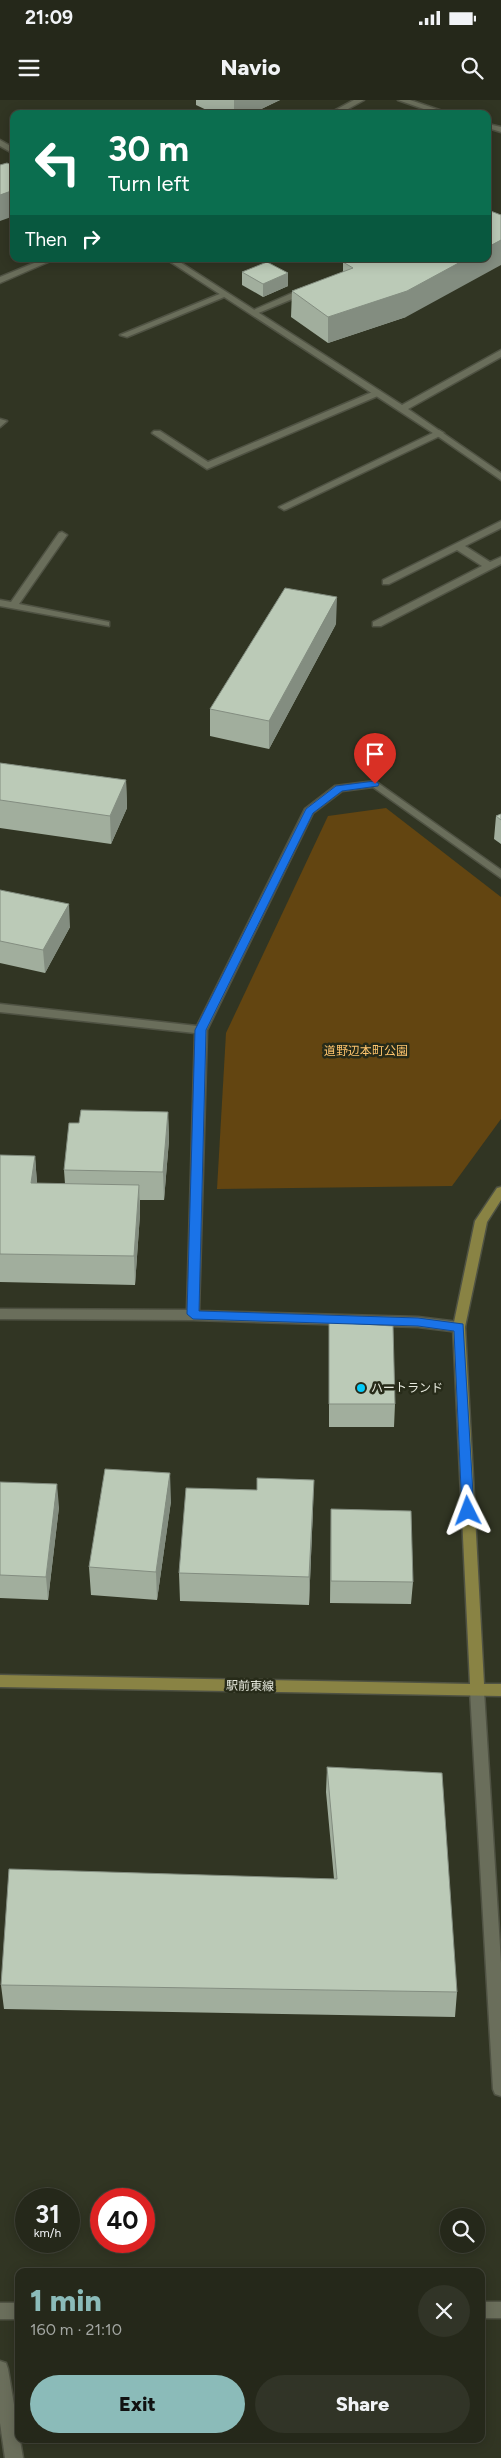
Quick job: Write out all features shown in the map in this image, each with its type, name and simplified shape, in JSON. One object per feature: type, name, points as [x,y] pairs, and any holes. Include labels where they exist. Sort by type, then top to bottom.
[{"type":"street","points":[[340,110],[360,100]]},
{"type":"street","points":[[402,100],[434,110]]},
{"type":"street","points":[[0,280],[44,262]]},
{"type":"street","points":[[175,262],[377,393],[501,477]]},
{"type":"street","points":[[253,312],[316,286]]},
{"type":"street","points":[[124,335],[225,295]]},
{"type":"street","points":[[402,410],[501,353]]},
{"type":"street","points":[[157,433],[207,466],[377,393]]},
{"type":"street","points":[[284,507],[439,434]]},
{"type":"street","points":[[386,582],[501,524]]},
{"type":"street","points":[[13,606],[62,535]]},
{"type":"street","points":[[458,546],[490,566]]},
{"type":"street","points":[[377,624],[501,560]]},
{"type":"street","points":[[0,603],[105,624]]},
{"type":"street","points":[[193,1314],[200,1030],[309,811],[340,788],[375,784],[501,875]]},
{"type":"street","points":[[0,1008],[200,1030]]},
{"type":"street","points":[[501,1191],[482,1221],[459,1327],[477,1690],[501,2089]]},
{"type":"street","points":[[0,1314],[193,1314],[418,1322],[459,1327]]},
{"type":"street","name":"駅前東線","points":[[0,1681],[501,1690]]},
{"type":"street","points":[[485,2310],[501,2310]]},
{"type":"street","points":[[0,2311],[15,2311]]},
{"type":"street","points":[[0,2369],[14,2458]]},
{"type":"green space","name":"道野辺本町公園","points":[[386,808],[501,897],[501,1119],[452,1186],[217,1189],[226,1033],[328,816]]},
{"type":"building","points":[[10,164],[10,191],[0,195],[0,165]]},
{"type":"building","points":[[491,211],[501,215],[501,240],[491,245]]},
{"type":"building","points":[[267,262],[288,273],[263,284],[242,272]]},
{"type":"building","points":[[343,262],[460,262],[407,291],[328,317],[292,291],[353,268]]},
{"type":"building","points":[[285,588],[337,597],[269,721],[210,709]]},
{"type":"building","points":[[0,763],[126,780],[110,816],[0,800]]},
{"type":"building","points":[[0,890],[69,904],[43,950],[0,941]]},
{"type":"building","points":[[81,1110],[168,1112],[163,1172],[64,1170],[69,1123],[79,1123]]},
{"type":"building","points":[[0,1155],[35,1156],[31,1183],[139,1185],[134,1256],[0,1254]]},
{"type":"building","name":"ハートランド","points":[[329,1322],[393,1326],[395,1404],[329,1404]]},
{"type":"building","points":[[105,1469],[170,1473],[156,1572],[89,1567]]},
{"type":"building","points":[[257,1478],[314,1480],[309,1577],[179,1573],[186,1488],[257,1490]]},
{"type":"building","points":[[0,1482],[57,1484],[46,1577],[0,1575]]},
{"type":"building","points":[[331,1509],[411,1511],[413,1582],[331,1581]]},
{"type":"building","points":[[327,1767],[442,1773],[457,1992],[1,1985],[9,1869],[337,1879]]},
{"type":"place","name":"ハートランド","points":[[361,1388]]},
{"type":"route","points":[[375,784],[340,788],[309,811],[200,1030],[193,1314],[418,1322],[459,1327],[468,1511]]}]
